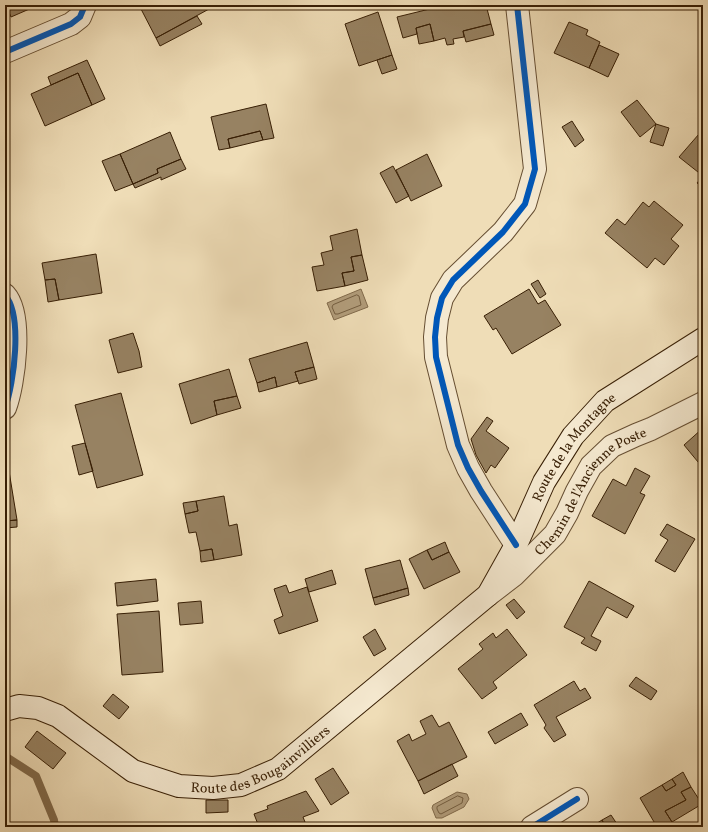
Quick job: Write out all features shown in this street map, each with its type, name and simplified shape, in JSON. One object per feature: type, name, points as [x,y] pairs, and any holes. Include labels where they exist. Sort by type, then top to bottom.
[{"type":"street","points":[[5,52],[71,24],[80,17],[85,5]]},
{"type":"street","points":[[516,545],[480,491],[458,445],[436,357],[435,337],[437,318],[442,298],[453,280],[503,232],[525,204],[535,169],[517,5]]},
{"type":"street","points":[[5,295],[8,298],[13,310],[16,337],[12,378],[5,408]]},
{"type":"street","name":"Route de la Montagne","points":[[488,595],[516,545],[544,482],[573,436],[605,401],[703,339]]},
{"type":"street","name":"Chemin de l'Ancienne Poste","points":[[488,595],[514,575],[556,534],[591,466],[607,450],[621,441],[651,429],[703,403]]},
{"type":"street","name":"Route des Bougainvilliers","points":[[5,710],[19,706],[32,707],[58,716],[133,771],[178,786],[214,788],[241,785],[278,769],[488,595]]},
{"type":"street","points":[[532,827],[577,799]]},
{"type":"water","points":[[361,289],[368,307],[334,320],[327,303]]},
{"type":"water","points":[[457,792],[467,794],[469,799],[464,807],[442,818],[436,818],[432,808],[433,805]]},
{"type":"building","points":[[6,5],[33,5],[34,7],[11,17]]},
{"type":"building","points":[[150,5],[207,5],[209,9],[156,38],[141,9]]},
{"type":"building","points":[[446,5],[486,5],[491,24],[463,31],[464,37],[453,39],[454,44],[447,45],[445,38],[434,41],[430,24],[416,28],[417,34],[403,38],[397,17]]},
{"type":"building","points":[[378,12],[392,55],[359,66],[345,24]]},
{"type":"building","points":[[197,16],[202,24],[160,46],[156,38]]},
{"type":"building","points":[[569,22],[588,30],[586,35],[600,42],[589,68],[554,53]]},
{"type":"building","points":[[430,24],[434,41],[419,44],[416,28]]},
{"type":"building","points":[[491,24],[494,35],[466,42],[463,31]]},
{"type":"building","points":[[599,45],[619,54],[608,77],[589,68]]},
{"type":"building","points":[[392,55],[397,69],[382,74],[377,60]]},
{"type":"building","points":[[87,60],[105,99],[92,105],[78,73],[51,85],[48,77]]},
{"type":"building","points":[[78,73],[92,105],[45,126],[31,94]]},
{"type":"building","points":[[637,100],[656,124],[640,137],[621,112]]},
{"type":"building","points":[[266,104],[274,138],[263,140],[260,131],[228,139],[230,148],[219,150],[211,117]]},
{"type":"building","points":[[572,121],[584,140],[575,147],[562,127]]},
{"type":"building","points":[[656,124],[669,128],[663,146],[650,142]]},
{"type":"building","points":[[260,131],[263,140],[230,148],[228,139]]},
{"type":"building","points":[[170,132],[181,159],[157,169],[158,173],[133,184],[120,154]]},
{"type":"building","points":[[699,134],[703,137],[703,176],[679,157]]},
{"type":"building","points":[[120,154],[133,184],[115,191],[102,161]]},
{"type":"building","points":[[427,154],[442,186],[411,201],[396,170]]},
{"type":"building","points":[[181,159],[186,169],[161,180],[161,177],[135,188],[133,184],[158,173],[157,169]]},
{"type":"building","points":[[393,166],[409,196],[396,203],[380,173]]},
{"type":"building","points":[[703,176],[703,187],[697,183]]},
{"type":"building","points":[[654,201],[683,225],[671,239],[679,246],[664,265],[655,258],[647,268],[605,233],[617,219],[625,225],[643,202],[649,207]]},
{"type":"building","points":[[357,229],[362,255],[351,257],[354,271],[342,273],[345,286],[317,291],[312,267],[324,265],[321,253],[333,250],[330,236]]},
{"type":"building","points":[[96,254],[102,293],[59,300],[55,279],[45,280],[42,263]]},
{"type":"building","points":[[362,255],[368,280],[345,286],[342,273],[354,271],[351,257]]},
{"type":"building","points":[[55,279],[59,300],[48,302],[45,280]]},
{"type":"building","points":[[538,280],[546,294],[540,298],[531,284]]},
{"type":"building","points":[[529,289],[538,304],[545,300],[561,325],[512,354],[496,328],[493,330],[484,316]]},
{"type":"building","points":[[133,333],[142,367],[118,373],[109,340]]},
{"type":"building","points":[[307,342],[314,367],[295,372],[298,381],[277,387],[275,377],[257,383],[249,359]]},
{"type":"building","points":[[314,367],[317,379],[299,384],[295,372]]},
{"type":"building","points":[[229,369],[237,396],[214,401],[217,415],[191,424],[179,384]]},
{"type":"building","points":[[275,377],[277,387],[259,392],[257,383]]},
{"type":"building","points":[[121,393],[143,475],[97,488],[75,405]]},
{"type":"building","points":[[237,396],[241,408],[217,415],[214,401]]},
{"type":"building","points":[[487,417],[493,421],[486,431],[509,448],[495,468],[491,465],[486,473],[476,455],[471,439]]},
{"type":"building","points":[[703,428],[703,468],[684,445]]},
{"type":"building","points":[[85,443],[93,471],[79,475],[72,446]]},
{"type":"building","points":[[635,468],[650,476],[640,493],[645,495],[625,534],[592,516],[613,479],[626,486]]},
{"type":"building","points":[[9,471],[17,520],[5,521],[5,472]]},
{"type":"building","points":[[224,496],[229,526],[237,524],[242,555],[214,560],[212,549],[200,551],[196,532],[189,533],[185,514],[198,511],[196,501]]},
{"type":"building","points":[[196,501],[198,511],[185,514],[183,503]]},
{"type":"building","points":[[17,520],[17,527],[5,528],[5,521]]},
{"type":"building","points":[[667,524],[695,539],[675,572],[655,561],[668,540],[660,535]]},
{"type":"building","points":[[445,542],[449,552],[432,560],[427,550]]},
{"type":"building","points":[[212,549],[214,560],[201,562],[200,551]]},
{"type":"building","points":[[427,550],[432,560],[449,552],[460,572],[424,589],[409,559]]},
{"type":"building","points":[[400,560],[408,588],[373,598],[365,569]]},
{"type":"building","points":[[332,570],[336,584],[309,592],[305,579]]},
{"type":"building","points":[[156,579],[158,601],[117,606],[115,583]]},
{"type":"building","points":[[589,581],[634,606],[627,618],[607,607],[591,636],[601,641],[596,651],[581,643],[585,638],[564,627]]},
{"type":"building","points":[[286,585],[289,593],[307,587],[318,621],[279,634],[274,620],[283,616],[274,589]]},
{"type":"building","points":[[408,588],[409,595],[375,605],[373,598]]},
{"type":"building","points":[[514,599],[525,612],[517,619],[506,605]]},
{"type":"building","points":[[201,601],[203,623],[180,625],[178,603]]},
{"type":"building","points":[[159,611],[163,672],[122,675],[117,614]]},
{"type":"building","points":[[375,629],[386,649],[374,656],[363,637]]},
{"type":"building","points":[[507,629],[527,655],[493,682],[497,688],[482,699],[458,669],[483,649],[479,644],[493,633],[496,638]]},
{"type":"building","points":[[636,677],[657,691],[651,700],[629,686]]},
{"type":"building","points":[[574,681],[580,691],[585,688],[591,698],[556,717],[566,735],[554,742],[544,728],[546,725],[534,705]]},
{"type":"building","points":[[113,694],[129,707],[119,719],[103,706]]},
{"type":"building","points":[[521,713],[528,725],[495,744],[488,732]]},
{"type":"building","points":[[432,715],[439,727],[449,722],[467,757],[418,781],[397,741],[409,734],[412,741],[426,734],[420,721]]},
{"type":"building","points":[[37,731],[66,753],[53,769],[25,747]]},
{"type":"building","points":[[452,764],[458,776],[424,794],[418,781]]},
{"type":"building","points":[[333,768],[349,793],[331,805],[315,779]]},
{"type":"building","points":[[683,772],[691,787],[681,792],[686,800],[665,811],[672,822],[663,827],[657,827],[640,798],[662,785],[666,791],[676,785],[672,779]]},
{"type":"building","points":[[672,779],[676,785],[666,791],[662,785]]},
{"type":"building","points":[[691,787],[702,804],[672,822],[665,811],[686,800],[681,792]]},
{"type":"building","points":[[306,791],[319,811],[303,817],[307,827],[259,827],[254,814],[268,809],[267,806]]},
{"type":"building","points":[[206,800],[228,800],[228,812],[206,813]]},
{"type":"building","points":[[611,815],[619,827],[605,827],[602,820]]},
{"type":"building","points":[[602,820],[606,827],[591,827]]},
{"type":"building","points":[[213,824],[238,826],[238,827],[213,827]]},
{"type":"waterway","points":[[5,756],[36,776],[54,820],[55,827]]},
{"type":"cycle path","points":[[5,52],[71,24],[80,17],[85,5]]},
{"type":"cycle path","points":[[516,545],[481,491],[468,468],[458,445],[436,357],[435,337],[437,318],[442,298],[453,280],[503,232],[525,204],[535,169],[517,5]]},
{"type":"cycle path","points":[[5,295],[11,305],[15,333],[14,367],[5,408]]},
{"type":"cycle path","points":[[532,827],[577,799]]}]
